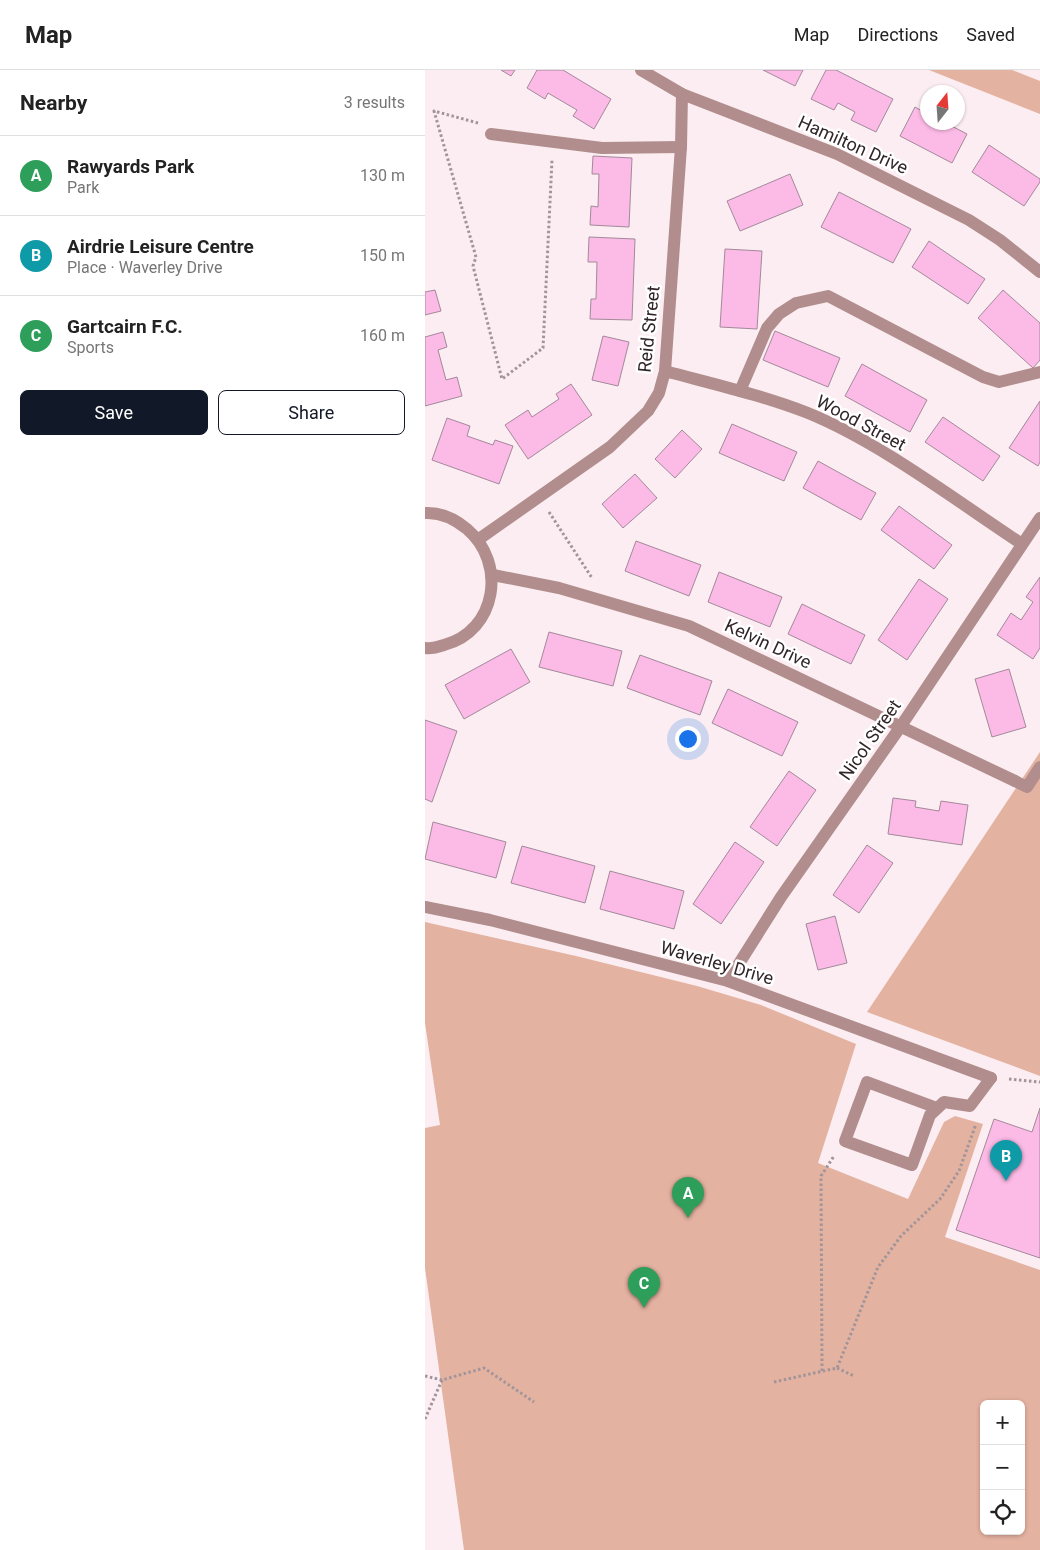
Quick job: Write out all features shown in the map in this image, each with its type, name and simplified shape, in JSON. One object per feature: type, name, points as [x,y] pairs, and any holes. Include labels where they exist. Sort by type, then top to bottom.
[{"type":"street","name":"Hamilton Drive","points":[[641,70],[682,94],[837,154],[969,220],[1000,240],[1040,272]]},
{"type":"street","name":"Reid Street","points":[[479,539],[610,447],[648,412],[659,393],[665,371],[681,147],[682,94]]},
{"type":"street","points":[[491,134],[602,148],[681,147]]},
{"type":"street","points":[[740,391],[767,328],[779,314],[796,303],[828,296],[983,377],[999,382],[1040,372]]},
{"type":"street","name":"Wood Street","points":[[665,371],[740,391],[808,413],[864,440],[1022,544]]},
{"type":"street","points":[[425,513],[435,513],[457,520],[479,539],[487,552],[493,575],[491,597],[481,619],[464,636],[452,643],[425,648]]},
{"type":"street","name":"Nicol Street","points":[[728,982],[781,897],[901,726],[1040,518]]},
{"type":"street","name":"Kelvin Drive","points":[[493,575],[559,588],[689,626],[1027,786],[1040,767]]},
{"type":"street","name":"Waverley Drive","points":[[425,907],[490,920],[728,982],[991,1078]]},
{"type":"street","points":[[937,1108],[867,1082],[845,1141],[913,1165],[930,1115],[945,1102],[970,1106],[991,1078]]},
{"type":"path","points":[[491,134],[486,126],[434,111],[476,257],[473,266],[502,379],[543,348],[552,142]]},
{"type":"path","points":[[539,497],[608,601]]},
{"type":"path","points":[[991,1078],[1040,1082]]},
{"type":"path","points":[[837,1368],[878,1267],[901,1236],[940,1198],[959,1171],[978,1117]]},
{"type":"path","points":[[822,1371],[821,1176],[845,1141]]},
{"type":"path","points":[[425,1376],[442,1380],[484,1368],[534,1402]]},
{"type":"path","points":[[774,1382],[837,1368],[854,1376]]},
{"type":"path","points":[[425,1419],[442,1380]]},
{"type":"shaded area","points":[[929,70],[1012,70],[1040,81],[1040,114]]},
{"type":"shaded area","points":[[1040,752],[1040,1076],[867,1012]]},
{"type":"shaded area","points":[[425,922],[697,986],[761,1005],[856,1044],[818,1163],[908,1199],[944,1122],[955,1116],[983,1124],[945,1237],[1040,1270],[1040,1550],[464,1550],[425,1268],[425,1128],[440,1125],[425,1023]]},
{"type":"building","points":[[501,70],[515,70],[511,76]]},
{"type":"building","points":[[537,70],[563,70],[611,99],[594,129],[573,116],[577,110],[548,93],[545,99],[527,88]]},
{"type":"building","points":[[763,70],[803,70],[795,86]]},
{"type":"building","points":[[826,70],[836,70],[893,99],[876,132],[851,120],[855,112],[838,103],[834,110],[811,99]]},
{"type":"building","points":[[915,107],[920,110],[920,130],[959,130],[967,134],[952,163],[900,136]]},
{"type":"building","points":[[989,145],[1040,179],[1040,182],[1024,206],[972,172]]},
{"type":"building","points":[[593,156],[632,158],[629,227],[590,225],[591,206],[598,207],[599,174],[592,174]]},
{"type":"building","points":[[790,174],[803,205],[740,231],[727,201]]},
{"type":"building","points":[[839,192],[911,229],[893,263],[821,227]]},
{"type":"building","points":[[589,237],[635,239],[632,320],[590,319],[591,299],[596,299],[597,262],[588,262]]},
{"type":"building","points":[[929,241],[985,279],[968,304],[912,267]]},
{"type":"building","points":[[725,249],[762,251],[757,329],[720,327]]},
{"type":"building","points":[[435,290],[441,311],[425,315],[425,292]]},
{"type":"building","points":[[1003,290],[1040,323],[1040,360],[1033,368],[978,318]]},
{"type":"building","points":[[775,331],[840,358],[828,387],[763,360]]},
{"type":"building","points":[[443,332],[447,347],[438,350],[446,380],[457,377],[462,396],[425,406],[425,337]]},
{"type":"building","points":[[603,336],[629,342],[618,386],[592,380]]},
{"type":"building","points":[[862,364],[927,400],[910,432],[845,396]]},
{"type":"building","points":[[571,384],[592,415],[528,459],[505,425],[528,410],[532,417],[559,399],[556,394]]},
{"type":"building","points":[[1040,401],[1040,462],[1038,466],[1009,448]]},
{"type":"building","points":[[943,417],[1000,456],[983,481],[925,442]]},
{"type":"building","points":[[447,418],[470,426],[467,436],[493,445],[495,440],[513,446],[499,484],[432,460]]},
{"type":"building","points":[[732,424],[797,452],[784,481],[719,453]]},
{"type":"building","points":[[682,430],[702,449],[675,478],[655,459]]},
{"type":"building","points":[[818,461],[876,493],[861,520],[803,488]]},
{"type":"building","points":[[635,474],[657,498],[623,528],[602,504]]},
{"type":"building","points":[[899,506],[952,545],[934,569],[881,530]]},
{"type":"building","points":[[636,541],[701,565],[689,596],[625,571]]},
{"type":"building","points":[[719,572],[782,597],[770,627],[708,602]]},
{"type":"building","points":[[1040,577],[1040,648],[1033,659],[997,635],[1011,613],[1021,620],[1033,602],[1026,597]]},
{"type":"building","points":[[919,579],[948,599],[907,660],[878,640]]},
{"type":"building","points":[[802,604],[865,635],[851,664],[788,634]]},
{"type":"building","points":[[549,632],[622,651],[613,686],[539,667]]},
{"type":"building","points":[[511,649],[530,682],[464,719],[445,685]]},
{"type":"building","points":[[640,655],[712,681],[700,715],[627,688]]},
{"type":"building","points":[[1009,669],[1026,727],[992,737],[975,679]]},
{"type":"building","points":[[728,689],[798,722],[782,756],[712,723]]},
{"type":"building","points":[[425,720],[457,731],[432,802],[425,799]]},
{"type":"building","points":[[789,771],[816,790],[777,846],[750,827]]},
{"type":"building","points":[[893,798],[916,801],[915,807],[939,811],[941,801],[968,805],[962,845],[888,834]]},
{"type":"building","points":[[433,822],[506,842],[496,878],[425,859]]},
{"type":"building","points":[[735,842],[764,862],[721,924],[693,904]]},
{"type":"building","points":[[867,845],[893,863],[859,913],[833,895]]},
{"type":"building","points":[[522,846],[595,866],[585,903],[511,883]]},
{"type":"building","points":[[610,871],[684,891],[674,929],[600,909]]},
{"type":"building","points":[[835,916],[847,963],[818,970],[806,924]]},
{"type":"building","points":[[1040,1108],[1040,1258],[956,1230],[994,1119],[1032,1132]]},
{"type":"place","name":"Airdrie Leisure Centre","points":[[1006,1181]]},
{"type":"place","name":"Rawyards Park","points":[[688,1218]]},
{"type":"place","name":"Gartcairn F.C.","points":[[644,1308]]}]
